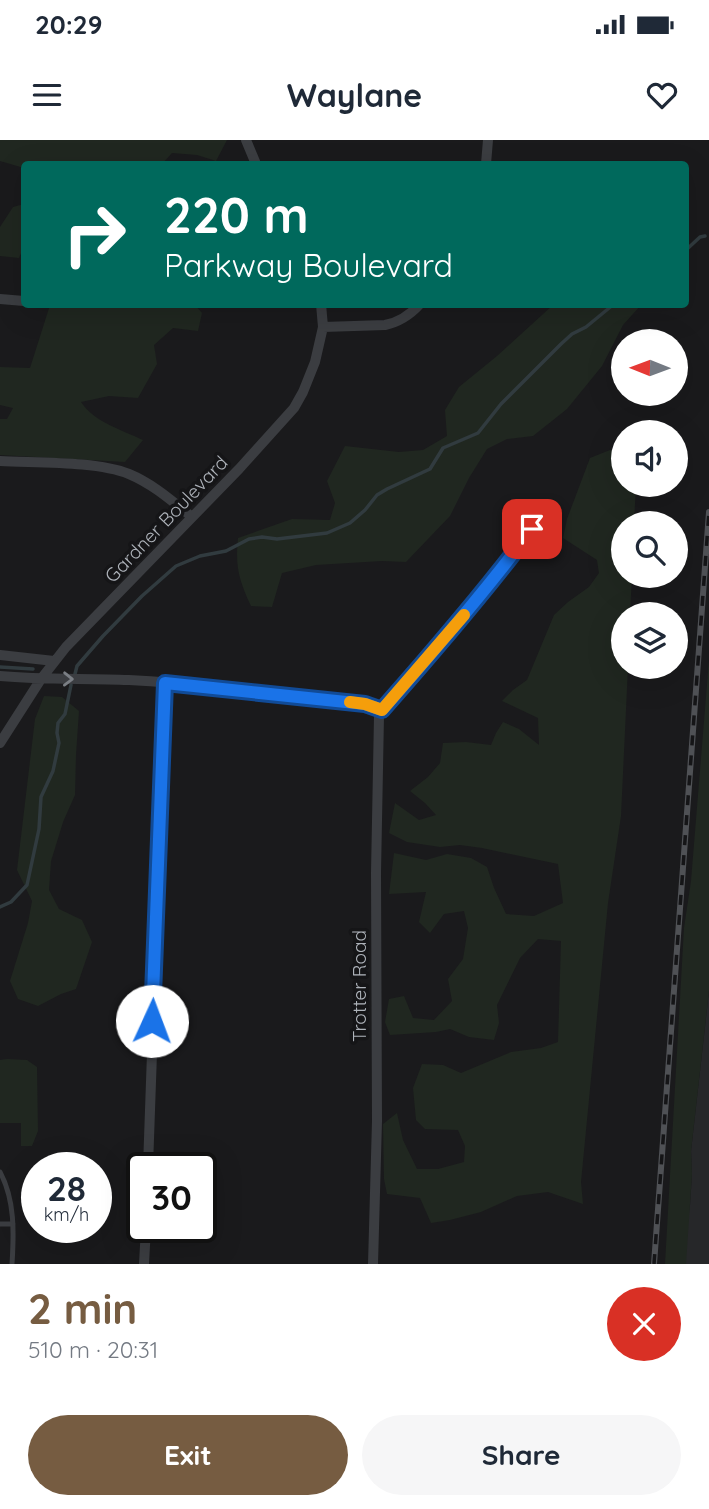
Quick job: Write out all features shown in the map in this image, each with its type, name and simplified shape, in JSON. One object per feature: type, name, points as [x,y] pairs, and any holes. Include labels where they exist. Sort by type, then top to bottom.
[{"type":"street","points":[[246,140],[255,161]]},
{"type":"street","points":[[486,161],[488,140]]},
{"type":"street","points":[[0,299],[21,301]]},
{"type":"street","name":"Gardner Boulevard","points":[[0,743],[54,661],[268,438],[293,408],[303,392],[315,362],[323,327],[321,308]]},
{"type":"street","points":[[323,327],[393,323],[416,308]]},
{"type":"street","points":[[0,461],[116,469],[159,491],[192,517]]},
{"type":"street","points":[[0,676],[165,683],[365,704],[382,710],[499,573],[549,507]]},
{"type":"street","points":[[0,654],[54,661]]},
{"type":"street","points":[[149,1152],[165,683]]},
{"type":"street","name":"Trotter Road","points":[[373,1264],[377,1121],[378,720],[382,710]]},
{"type":"street","points":[[144,1264],[145,1243]]},
{"type":"lane","points":[[0,1172],[8,1191],[13,1224],[12,1264]]},
{"type":"lane","points":[[0,1224],[13,1224]]},
{"type":"shaded area","points":[[0,140],[227,140],[216,161],[197,155],[172,153],[165,161],[21,161],[21,167],[0,161]]},
{"type":"shaded area","points":[[21,205],[19,258],[0,256],[0,227],[13,207]]},
{"type":"shaded area","points":[[49,308],[198,308],[202,313],[198,331],[173,328],[154,345],[157,364],[138,398],[109,396],[81,402],[101,420],[143,440],[125,462],[0,455],[0,419],[7,419],[13,408],[0,405],[0,367],[30,368]]},
{"type":"shaded area","points":[[550,308],[638,308],[621,329],[611,329],[611,348],[602,366],[567,409],[533,436],[507,439],[487,449],[450,516],[406,562],[316,565],[282,573],[272,607],[251,606],[239,573],[238,538],[292,519],[330,520],[335,503],[327,481],[345,446],[399,452],[423,450],[447,436],[445,410],[459,387]]},
{"type":"shaded area","points":[[611,450],[611,497],[635,497],[635,511],[611,511],[611,588],[631,588],[631,602],[611,602],[611,679],[627,679],[621,816],[608,903],[581,1182],[583,1204],[548,1192],[517,1196],[481,1212],[431,1223],[420,1198],[387,1194],[384,1179],[383,1124],[397,1113],[403,1140],[417,1169],[438,1169],[464,1162],[465,1146],[458,1130],[425,1129],[416,1120],[413,1088],[422,1064],[443,1065],[461,1073],[511,1052],[541,1048],[558,1042],[561,941],[538,939],[520,958],[497,1005],[499,1023],[494,1040],[469,1037],[450,1029],[390,1035],[385,1022],[389,999],[404,996],[413,1018],[434,1020],[452,1001],[448,979],[463,959],[468,928],[464,911],[444,914],[430,933],[419,922],[426,892],[389,894],[394,853],[426,860],[447,854],[471,858],[487,867],[506,914],[534,916],[563,903],[558,864],[482,848],[460,845],[440,847],[407,842],[389,833],[395,803],[419,820],[436,815],[410,791],[440,763],[443,743],[491,745],[503,722],[519,729],[539,745],[538,718],[502,701],[527,680],[554,615],[589,587],[599,573],[597,560],[563,538],[567,519],[590,458]]},
{"type":"shaded area","points":[[709,660],[709,991],[691,1151],[686,1264],[665,1264],[684,928],[691,881]]},
{"type":"shaded area","points":[[44,696],[62,697],[79,711],[75,795],[51,861],[49,890],[59,909],[82,920],[92,942],[76,989],[38,1006],[18,999],[10,981],[32,901],[17,870],[35,719]]},
{"type":"shaded area","points":[[709,991],[709,1264],[686,1264],[691,1151]]},
{"type":"shaded area","points":[[0,1060],[27,1060],[37,1067],[38,1131],[32,1146],[21,1146],[21,1123],[0,1123]]},
{"type":"waterway","points":[[689,247],[705,236]]},
{"type":"waterway","points":[[75,674],[77,666],[103,636],[176,566],[200,556],[226,551],[249,539],[277,539],[327,533],[350,523],[377,495],[430,469],[443,448],[478,433],[501,404],[561,344],[609,308]]},
{"type":"waterway","points":[[0,667],[33,669]]},
{"type":"waterway","points":[[0,907],[11,902],[27,885],[39,829],[41,797],[53,771],[59,743],[58,723],[65,714],[71,685]]},
{"type":"railway","points":[[654,1264],[709,512]]},
{"type":"slow traffic","points":[[350,702],[382,710],[464,615]]},
{"type":"route","points":[[152,1021],[165,683],[365,704],[382,710],[437,648],[532,529]]}]
